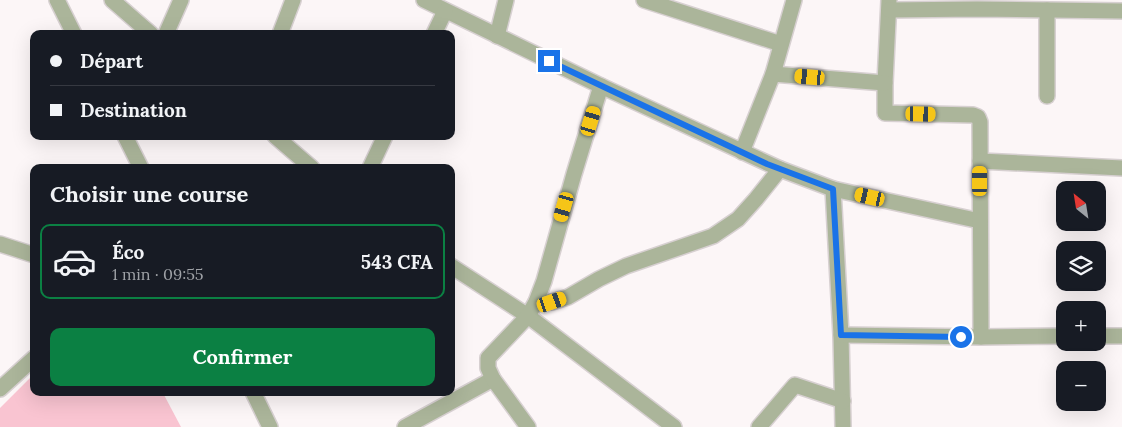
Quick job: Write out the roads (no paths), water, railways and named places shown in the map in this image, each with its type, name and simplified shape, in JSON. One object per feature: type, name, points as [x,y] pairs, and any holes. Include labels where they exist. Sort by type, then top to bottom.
[{"type":"street","points":[[57,0],[72,30]]},
{"type":"street","points":[[112,0],[146,30]]},
{"type":"street","points":[[168,30],[181,0]]},
{"type":"street","points":[[282,30],[293,0]]},
{"type":"street","points":[[424,0],[601,86],[780,169],[833,189],[980,221]]},
{"type":"street","points":[[497,36],[506,0]]},
{"type":"street","points":[[644,0],[781,44]]},
{"type":"street","points":[[742,152],[773,74],[794,0]]},
{"type":"street","points":[[981,337],[980,122],[978,117],[973,115],[885,113],[889,5],[978,4],[1047,10],[1122,10]]},
{"type":"street","points":[[1047,10],[1047,96]]},
{"type":"street","points":[[436,30],[445,11]]},
{"type":"street","points":[[773,74],[885,83]]},
{"type":"street","points":[[528,427],[493,379],[488,368],[488,358],[528,316],[536,302],[544,281],[601,86]]},
{"type":"street","points":[[127,140],[139,164]]},
{"type":"street","points":[[280,140],[307,164]]},
{"type":"street","points":[[372,164],[383,140]]},
{"type":"street","points":[[980,161],[1122,168]]},
{"type":"street","points":[[536,302],[552,302],[568,297],[626,266],[713,236],[738,219],[780,169]]},
{"type":"street","points":[[833,189],[841,335],[843,427]]},
{"type":"street","points":[[0,244],[30,254]]},
{"type":"street","points":[[455,269],[528,316],[674,427]]},
{"type":"street","points":[[841,335],[1056,336]]},
{"type":"street","points":[[1106,336],[1122,336]]},
{"type":"street","points":[[3,383],[30,361]]},
{"type":"street","points":[[405,427],[493,379]]},
{"type":"street","points":[[759,427],[795,385],[843,401]]},
{"type":"street","points":[[255,396],[270,427]]}]
